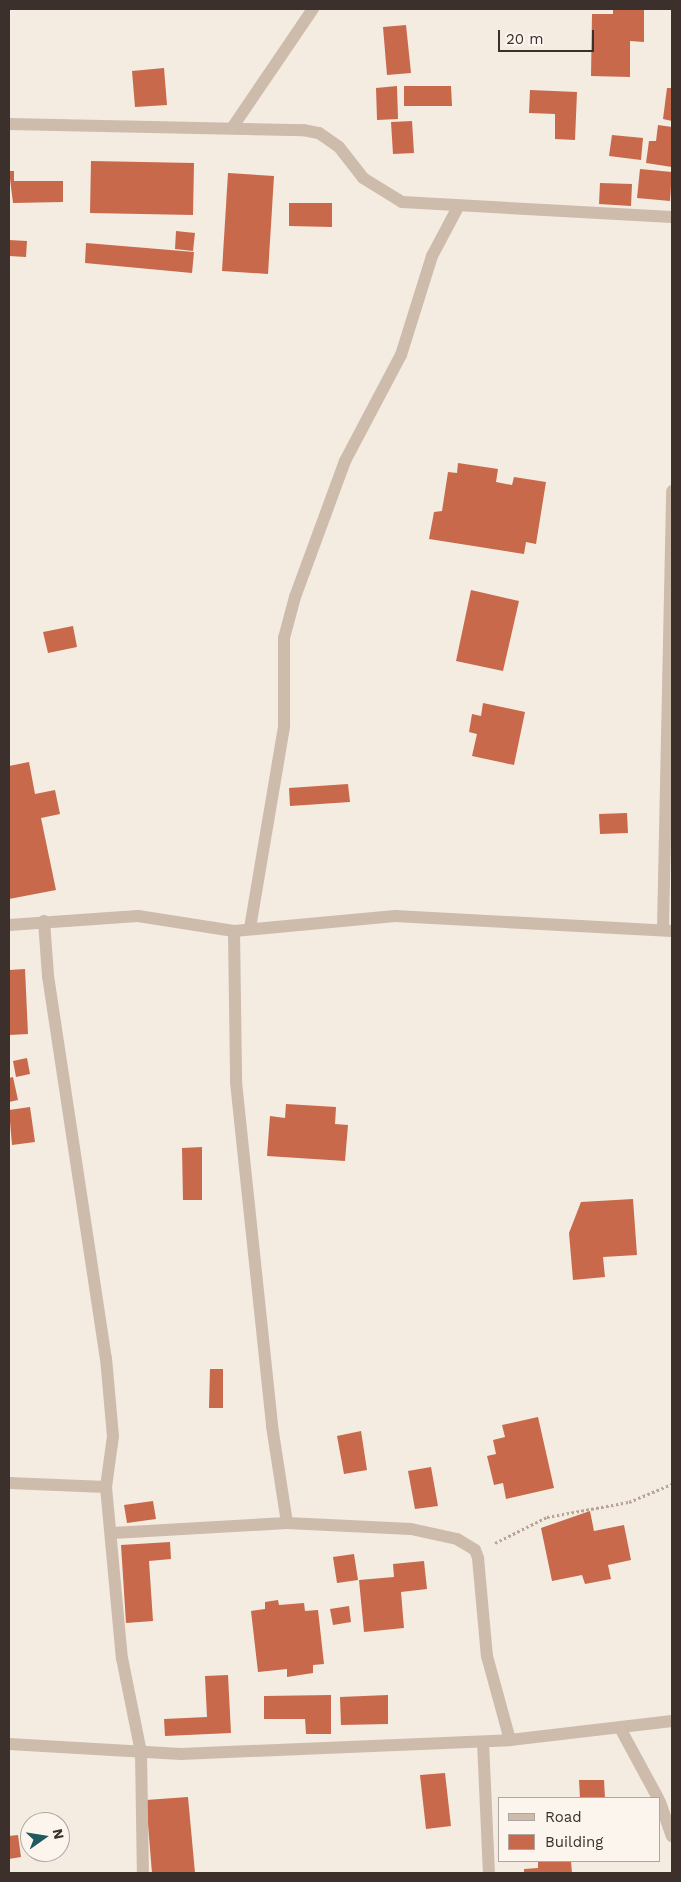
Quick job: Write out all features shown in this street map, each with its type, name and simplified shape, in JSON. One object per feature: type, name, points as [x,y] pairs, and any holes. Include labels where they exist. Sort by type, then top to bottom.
[{"type":"street","points":[[232,128],[313,9]]},
{"type":"street","points":[[9,124],[232,128],[319,133],[339,147],[377,190],[402,202],[458,208],[672,217]]},
{"type":"street","points":[[250,928],[284,726],[284,638],[295,597],[344,461],[401,356],[432,256],[458,208]]},
{"type":"street","points":[[9,925],[44,921],[138,916],[234,931],[250,928],[395,916],[668,930],[672,491]]},
{"type":"street","points":[[44,921],[48,976],[105,1348],[113,1436],[106,1487],[113,1533],[122,1658],[141,1752],[143,1873]]},
{"type":"street","points":[[234,931],[236,1082],[272,1426],[287,1524]]},
{"type":"street","points":[[9,1483],[106,1487]]},
{"type":"street","points":[[113,1533],[287,1524],[411,1529],[457,1539],[475,1550],[478,1558],[487,1656],[510,1740]]},
{"type":"street","points":[[9,1744],[181,1754],[483,1742],[672,1721]]},
{"type":"street","points":[[620,1728],[657,1797]]},
{"type":"street","points":[[483,1742],[489,1873]]},
{"type":"street","points":[[661,1806],[672,1836]]},
{"type":"path","points":[[478,1558],[505,1535],[530,1523],[570,1509],[629,1502],[672,1484]]},
{"type":"building","points":[[613,9],[644,9],[644,42],[630,41],[630,77],[591,76],[592,14],[613,14]]},
{"type":"building","points":[[406,25],[411,73],[387,75],[383,27]]},
{"type":"building","points":[[164,68],[167,105],[135,107],[132,71]]},
{"type":"building","points":[[397,86],[398,119],[377,120],[376,88]]},
{"type":"building","points":[[404,86],[451,86],[452,106],[404,106]]},
{"type":"building","points":[[667,88],[672,88],[672,121],[663,119]]},
{"type":"building","points":[[530,90],[577,92],[575,140],[555,139],[555,114],[529,113]]},
{"type":"building","points":[[412,121],[414,153],[393,154],[391,122]]},
{"type":"building","points":[[658,125],[672,127],[672,167],[646,163],[649,141],[656,141]]},
{"type":"building","points":[[612,135],[643,138],[641,160],[609,156]]},
{"type":"building","points":[[91,161],[194,163],[193,215],[90,213]]},
{"type":"building","points":[[640,169],[672,172],[670,201],[637,198]]},
{"type":"building","points":[[9,171],[14,171],[14,181],[63,181],[63,202],[13,203]]},
{"type":"building","points":[[228,173],[274,176],[268,274],[222,271]]},
{"type":"building","points":[[600,183],[632,184],[631,206],[599,204]]},
{"type":"building","points":[[289,203],[332,203],[332,227],[289,226]]},
{"type":"building","points":[[176,231],[195,233],[193,251],[175,249]]},
{"type":"building","points":[[9,240],[27,241],[26,257],[9,256]]},
{"type":"building","points":[[86,243],[194,252],[192,273],[85,263]]},
{"type":"building","points":[[458,463],[498,469],[496,482],[512,485],[514,477],[546,482],[536,544],[526,542],[524,554],[429,539],[434,512],[442,511],[448,472],[457,473]]},
{"type":"building","points":[[471,590],[519,601],[503,671],[456,661]]},
{"type":"building","points":[[73,626],[77,647],[48,653],[43,632]]},
{"type":"building","points":[[483,703],[525,712],[514,765],[472,756],[477,734],[469,732],[472,714],[481,716]]},
{"type":"building","points":[[29,762],[35,794],[55,790],[60,814],[41,818],[56,890],[9,899],[9,766]]},
{"type":"building","points":[[348,784],[350,802],[290,806],[289,788]]},
{"type":"building","points":[[627,813],[628,833],[600,834],[599,814]]},
{"type":"building","points":[[25,969],[28,1034],[9,1035],[9,970]]},
{"type":"building","points":[[27,1058],[30,1074],[16,1077],[13,1061]]},
{"type":"building","points":[[13,1077],[18,1100],[9,1102],[9,1078]]},
{"type":"building","points":[[286,1104],[336,1107],[335,1124],[348,1125],[345,1161],[267,1156],[270,1116],[285,1118]]},
{"type":"building","points":[[30,1107],[35,1142],[12,1145],[9,1110]]},
{"type":"building","points":[[202,1147],[202,1200],[183,1200],[182,1148]]},
{"type":"building","points":[[633,1199],[637,1255],[603,1257],[605,1277],[573,1280],[569,1233],[581,1202]]},
{"type":"building","points":[[210,1369],[223,1369],[223,1408],[209,1408]]},
{"type":"building","points":[[538,1417],[554,1488],[506,1499],[503,1483],[494,1485],[487,1456],[496,1454],[493,1440],[505,1437],[502,1425]]},
{"type":"building","points":[[361,1431],[367,1470],[344,1474],[337,1436]]},
{"type":"building","points":[[431,1467],[438,1506],[415,1509],[408,1471]]},
{"type":"building","points":[[153,1501],[156,1519],[127,1523],[124,1505]]},
{"type":"building","points":[[590,1511],[594,1531],[624,1525],[631,1560],[608,1565],[611,1579],[585,1584],[582,1575],[552,1581],[541,1528]]},
{"type":"building","points":[[170,1542],[171,1559],[149,1561],[153,1621],[126,1623],[121,1545]]},
{"type":"building","points":[[354,1554],[358,1580],[337,1583],[333,1557]]},
{"type":"building","points":[[424,1561],[427,1589],[401,1592],[404,1628],[364,1632],[359,1580],[394,1577],[393,1564]]},
{"type":"building","points":[[278,1600],[279,1605],[304,1603],[305,1611],[318,1610],[324,1664],[313,1665],[313,1673],[287,1677],[287,1669],[258,1672],[251,1611],[265,1609],[265,1602]]},
{"type":"building","points":[[349,1606],[351,1622],[333,1625],[330,1609]]},
{"type":"building","points":[[228,1675],[231,1733],[165,1736],[164,1719],[207,1717],[205,1676]]},
{"type":"building","points":[[331,1695],[331,1734],[306,1734],[305,1719],[264,1719],[264,1696]]},
{"type":"building","points":[[388,1695],[388,1724],[341,1725],[340,1697]]},
{"type":"building","points":[[445,1773],[451,1826],[426,1829],[420,1775]]},
{"type":"building","points":[[579,1780],[604,1780],[605,1797],[580,1797]]},
{"type":"building","points":[[188,1797],[195,1873],[152,1873],[146,1800]]},
{"type":"building","points":[[18,1835],[20,1857],[9,1859],[9,1836]]},
{"type":"building","points":[[538,1862],[571,1862],[572,1873],[524,1873],[524,1869],[538,1868]]}]
